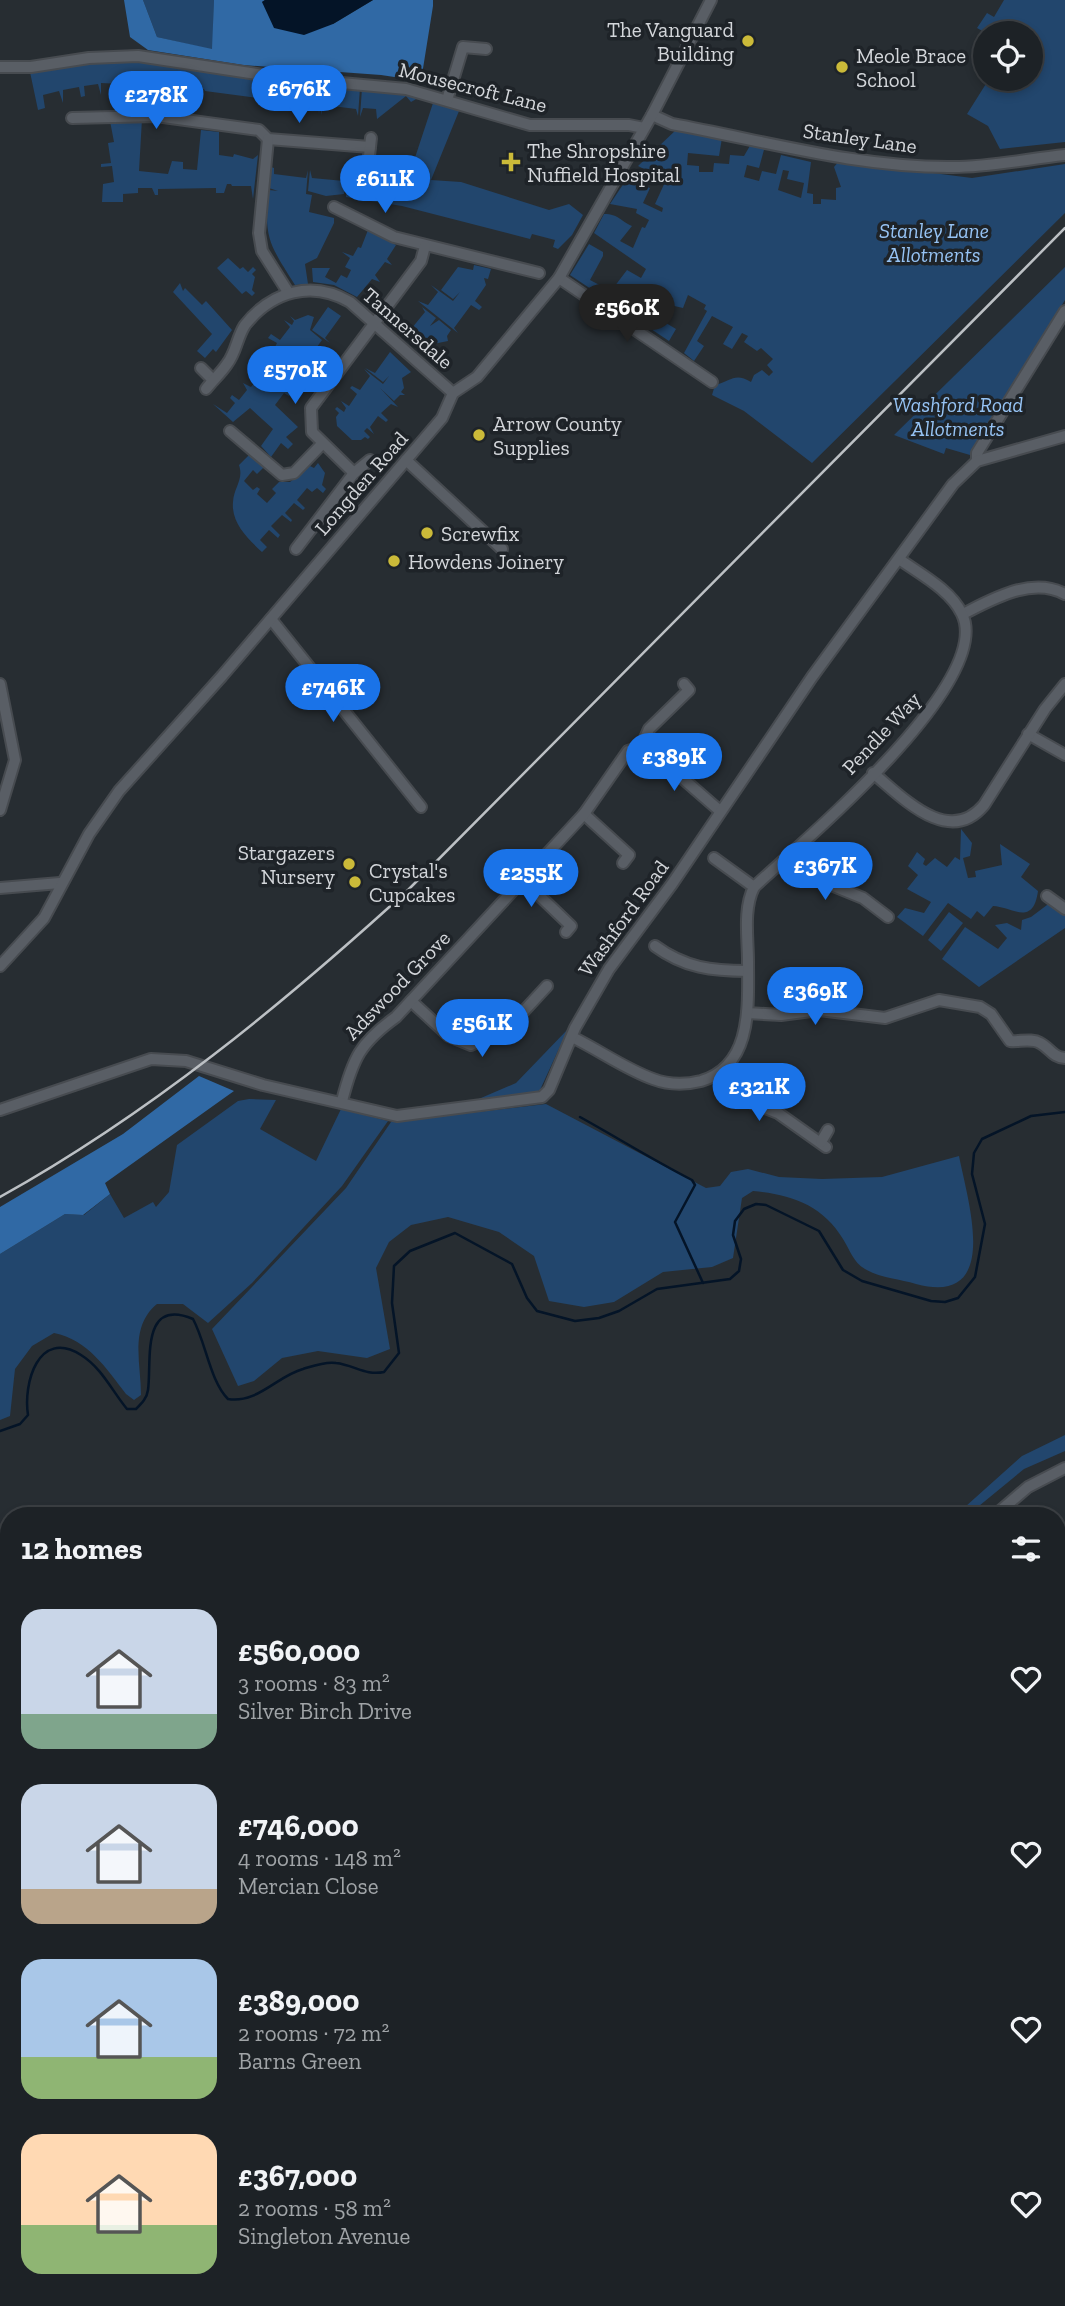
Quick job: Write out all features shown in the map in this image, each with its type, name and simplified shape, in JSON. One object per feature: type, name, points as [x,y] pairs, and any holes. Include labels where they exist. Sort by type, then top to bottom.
[{"type":"street","name":"Longden Road","points":[[0,967],[44,918],[60,883],[119,791],[271,619],[442,418],[453,393],[477,377],[559,278],[652,115],[711,0]]},
{"type":"street","points":[[447,100],[460,43],[486,49]]},
{"type":"street","name":"Mousecroft Lane","points":[[0,67],[31,67],[89,58],[138,56],[276,77],[406,89],[491,116],[530,125],[629,125],[644,128]]},
{"type":"street","name":"Stanley Lane","points":[[652,115],[672,124],[873,163],[952,167],[996,165],[1065,155]]},
{"type":"street","points":[[72,118],[259,130],[268,139],[370,147]]},
{"type":"street","points":[[201,369],[210,384],[233,355],[244,327],[263,307],[288,292],[262,251],[258,233],[268,139]]},
{"type":"street","points":[[334,207],[394,237],[540,273]]},
{"type":"street","points":[[354,473],[312,432],[311,408],[421,261],[425,246]]},
{"type":"street","points":[[559,278],[712,382]]},
{"type":"street","name":"Tannersdale","points":[[288,292],[320,291],[338,295],[374,322],[453,393]]},
{"type":"street","name":"Washford Road","points":[[0,1110],[151,1059],[186,1061],[263,1084],[397,1116],[533,1099],[549,1090],[572,1037],[609,969],[673,884],[720,811],[953,484],[977,461],[977,453],[1065,311]]},
{"type":"street","points":[[230,431],[282,475],[294,473],[322,444]]},
{"type":"street","points":[[977,461],[1065,436]]},
{"type":"street","points":[[296,549],[354,473],[370,460]]},
{"type":"street","points":[[406,460],[502,548]]},
{"type":"street","points":[[899,559],[954,600],[963,614],[1023,589],[1049,587],[1065,594]]},
{"type":"street","name":"Pendle Way","points":[[754,887],[913,734],[961,662],[965,635],[963,614]]},
{"type":"street","points":[[271,619],[421,807]]},
{"type":"street","points":[[0,684],[15,760],[0,810]]},
{"type":"street","points":[[873,773],[905,800],[939,820],[965,822],[973,818],[984,805],[1028,734],[1065,684]]},
{"type":"street","name":"Adswood Grove","points":[[342,1101],[359,1050],[411,1001],[584,814],[628,751],[641,747],[649,729],[690,690]]},
{"type":"street","points":[[1028,734],[1065,755]]},
{"type":"street","points":[[641,747],[650,750],[720,811]]},
{"type":"street","points":[[584,814],[629,855]]},
{"type":"street","points":[[788,855],[814,878],[863,898],[871,912],[888,918]]},
{"type":"street","points":[[572,1037],[652,1079],[670,1084],[688,1084],[721,1072],[733,1058],[744,1037],[747,1013],[748,906],[754,887],[719,865]]},
{"type":"street","points":[[523,880],[572,926]]},
{"type":"street","points":[[0,888],[60,883]]},
{"type":"street","points":[[1047,896],[1065,909]]},
{"type":"street","points":[[655,946],[668,960],[697,968],[748,971]]},
{"type":"street","points":[[411,1001],[449,1036],[471,1045],[511,1025],[545,992]]},
{"type":"street","points":[[747,1013],[781,1015],[818,1010],[885,1018],[939,1000],[980,1007],[991,1014],[1010,1041],[1042,1043],[1057,1057],[1065,1058]]},
{"type":"street","points":[[721,1072],[742,1099],[778,1113],[823,1144],[828,1130]]},
{"type":"street","points":[[1005,1507],[1028,1487],[1065,1468]]},
{"type":"green space","points":[[143,0],[214,0],[213,50],[157,37]]},
{"type":"green space","points":[[1004,0],[1065,0],[1065,142],[1000,149],[988,126],[967,114],[981,91],[1043,91],[1043,21],[982,21],[987,13],[994,17]]},
{"type":"green space","points":[[140,61],[323,86],[360,88],[358,116],[356,109],[324,105],[321,115],[322,91],[319,114],[318,105],[286,102],[285,111],[282,110],[284,89],[280,101],[204,89],[182,89],[164,84],[163,88],[159,87],[159,83],[122,81],[122,84],[101,83],[101,95],[98,84],[84,86],[85,96],[81,97],[79,87],[63,90],[63,103],[59,91],[43,95],[45,108],[38,110],[30,72],[98,63]]},
{"type":"green space","points":[[362,88],[418,98],[411,102],[406,96],[377,119],[376,109],[363,108],[360,117]]},
{"type":"green space","points":[[434,100],[459,111],[431,180],[461,182],[549,210],[569,204],[583,215],[572,235],[558,249],[553,247],[555,240],[532,234],[530,239],[402,206],[346,197],[347,178],[350,182],[372,183],[369,199],[373,192],[401,195]]},
{"type":"green space","points":[[142,119],[139,171],[168,174],[172,161],[183,162],[183,169],[197,170],[201,130],[219,132],[219,155],[233,157],[234,154],[253,159],[258,155],[253,199],[251,186],[227,184],[224,193],[216,193],[216,188],[158,189],[158,195],[155,195],[152,188],[138,188],[138,193],[123,194],[123,202],[102,202],[103,184],[114,182],[112,166],[101,167],[101,164],[111,163],[108,143],[114,142],[110,121]]},
{"type":"green space","name":"Stanley Lane Allotments","points":[[677,129],[722,138],[719,156],[688,153],[687,165],[699,166],[699,172],[713,172],[714,163],[729,164],[730,155],[744,156],[751,144],[765,146],[759,168],[747,165],[744,177],[759,181],[762,171],[776,174],[781,155],[811,162],[807,193],[813,194],[813,204],[821,204],[821,199],[836,200],[836,188],[841,187],[834,167],[839,161],[972,178],[1065,164],[1065,213],[812,463],[744,411],[712,395],[715,385],[733,378],[751,382],[754,375],[762,370],[769,376],[773,372],[767,365],[773,359],[761,348],[757,351],[744,342],[748,336],[742,333],[732,349],[723,344],[733,327],[712,316],[697,341],[704,346],[694,361],[684,353],[707,311],[704,309],[706,305],[688,295],[683,308],[670,305],[661,320],[676,329],[669,341],[570,275],[589,244],[603,252],[590,280],[611,291],[627,270],[641,278],[646,269],[594,233],[604,214],[613,215],[632,226],[620,241],[633,248],[642,227],[645,228],[649,220],[636,213],[637,209],[610,204],[626,180],[650,188],[643,203],[662,212],[663,208],[655,204],[666,180],[638,166]],"holes":[[[783,170],[789,171],[787,179],[804,183],[801,198],[778,190]]]},
{"type":"green space","points":[[271,167],[274,168],[274,174],[306,178],[308,170],[306,194],[312,195],[309,212],[334,218],[317,258],[305,264],[308,284],[295,285],[270,241],[267,219],[269,190],[278,191],[269,188]]},
{"type":"green space","points":[[310,170],[312,178],[344,181],[346,178],[344,194],[326,196],[308,191]]},
{"type":"green space","points":[[368,230],[396,245],[387,259],[392,265],[385,262],[375,275],[380,282],[372,279],[357,297],[334,285],[313,282],[312,268],[330,268],[325,277],[336,283],[341,275],[347,278],[351,270],[345,267],[350,258],[342,252],[353,256],[358,247],[361,248]]},
{"type":"green space","points":[[228,258],[240,269],[243,267],[248,272],[253,267],[256,270],[252,274],[255,277],[252,290],[255,293],[252,296],[246,291],[242,294],[217,268]]},
{"type":"green space","points":[[474,265],[491,269],[488,279],[484,278],[486,285],[475,301],[482,307],[479,310],[471,305],[454,328],[458,333],[418,301],[428,305],[438,292],[431,285],[453,301],[460,292],[453,299],[441,290],[458,267],[473,270]]},
{"type":"green space","name":"Washford Road Allotments","points":[[1065,267],[1065,300],[970,455],[946,448],[944,454],[894,435]]},
{"type":"green space","points":[[180,283],[183,291],[185,288],[202,305],[206,301],[232,330],[216,352],[213,349],[205,358],[197,351],[212,334],[173,292]]},
{"type":"green space","points":[[328,307],[341,316],[325,338],[330,343],[312,330]]},
{"type":"green space","points":[[422,307],[436,318],[430,326],[439,320],[451,330],[447,336],[448,341],[433,344],[429,341],[425,346],[407,334],[425,312]]},
{"type":"green space","points":[[308,315],[314,317],[310,330],[322,340],[314,351],[320,357],[316,362],[311,359],[300,373],[305,377],[301,382],[294,377],[285,388],[292,394],[289,396],[284,393],[275,405],[298,427],[286,437],[293,444],[288,449],[281,443],[271,457],[261,446],[273,429],[250,408],[233,422],[213,404],[227,413],[235,403],[230,398],[232,395],[239,400],[247,390],[243,383],[251,387],[259,377],[252,371],[255,366],[263,370],[269,358],[267,357],[277,343],[268,338],[271,334],[280,340],[290,327],[284,320],[292,325],[294,321],[290,316],[295,320]]},
{"type":"green space","points":[[390,352],[411,372],[402,378],[404,388],[401,392],[405,395],[400,395],[394,401],[380,388],[398,407],[391,404],[381,413],[388,420],[386,422],[378,416],[370,427],[374,434],[367,428],[364,431],[370,437],[368,439],[365,437],[352,440],[337,426],[336,417],[339,413],[335,409],[337,407],[344,412],[346,408],[341,401],[349,406],[357,394],[350,388],[352,386],[360,390],[370,376],[364,369],[383,384],[389,376],[383,382],[365,368],[375,373]]},
{"type":"green space","points":[[250,454],[264,467],[257,474],[253,470],[244,481],[253,490],[257,487],[260,489],[257,494],[267,503],[276,493],[272,489],[279,482],[290,482],[318,463],[325,473],[322,485],[326,489],[323,493],[317,488],[312,492],[307,488],[297,500],[305,508],[303,510],[294,503],[285,513],[291,522],[282,515],[271,526],[280,535],[278,538],[269,530],[260,540],[267,547],[262,552],[242,530],[233,510],[240,479],[239,465]]},
{"type":"green space","points":[[961,829],[972,843],[970,856],[963,858],[968,878],[976,877],[975,871],[1002,865],[1000,844],[1030,864],[1021,877],[1038,891],[1035,902],[1027,912],[993,906],[984,917],[977,911],[971,919],[948,903],[923,936],[897,917],[905,908],[924,913],[931,902],[907,889],[918,875],[908,866],[917,852],[925,859],[923,864],[926,866],[935,858],[947,867],[955,857],[960,860]]},
{"type":"green space","points":[[1051,902],[1065,914],[1065,928],[979,987],[942,959],[965,927],[998,949],[1007,938],[995,925],[1007,923],[1021,930],[1022,920],[1031,917]]},
{"type":"green space","points":[[949,912],[963,923],[941,951],[928,940]]},
{"type":"green space","points":[[568,1029],[540,1090],[532,1095],[474,1101],[516,1083]]},
{"type":"green space","points":[[276,1100],[260,1129],[316,1161],[341,1109],[388,1121],[342,1186],[252,1283],[208,1323],[183,1304],[157,1304],[148,1313],[138,1346],[141,1395],[134,1400],[95,1356],[77,1342],[54,1333],[32,1346],[15,1369],[10,1416],[0,1420],[0,1254],[65,1214],[84,1215],[110,1194],[124,1218],[153,1202],[156,1207],[169,1192],[177,1145],[238,1101]]},
{"type":"green space","points":[[546,1104],[706,1188],[720,1186],[731,1172],[748,1169],[779,1177],[882,1177],[959,1156],[972,1223],[970,1266],[960,1280],[943,1287],[916,1284],[877,1274],[857,1263],[835,1227],[815,1210],[804,1203],[780,1195],[753,1191],[742,1198],[733,1258],[712,1267],[663,1272],[614,1302],[584,1307],[549,1301],[534,1256],[499,1232],[448,1217],[411,1225],[389,1242],[376,1268],[390,1349],[367,1358],[318,1351],[282,1358],[254,1381],[238,1386],[212,1329],[346,1188],[391,1122]]},
{"type":"green space","points":[[1065,1435],[1065,1451],[1024,1469],[978,1507],[965,1507],[1022,1456]]},
{"type":"shaded area","points":[[124,0],[143,0],[157,37],[212,49],[214,0],[265,0],[262,2],[333,24],[373,0],[433,0],[433,6],[421,81],[381,75],[243,65],[148,50],[130,37]]},
{"type":"shaded area","points":[[373,0],[333,24],[304,35],[274,28],[262,2]]},
{"type":"shaded area","points":[[199,1076],[234,1091],[105,1183],[110,1194],[83,1215],[65,1214],[0,1254],[0,1207],[123,1134]]},
{"type":"waterway","points":[[0,1431],[20,1424],[28,1415],[31,1375],[36,1363],[44,1354],[54,1349],[66,1349],[88,1360],[127,1409],[136,1409],[147,1393],[150,1349],[157,1324],[164,1317],[176,1315],[193,1319],[212,1372],[228,1399],[258,1394],[294,1373],[324,1363],[342,1364],[371,1373],[384,1372],[399,1353],[392,1303],[394,1266],[410,1251],[455,1233],[512,1264],[527,1298],[537,1311],[575,1321],[599,1318],[619,1311],[657,1289],[730,1279],[739,1271],[741,1259],[733,1235],[735,1221],[744,1209],[756,1204],[766,1205],[819,1231],[843,1270],[862,1281],[931,1301],[945,1302],[958,1298],[975,1277],[985,1224],[972,1174],[974,1153],[982,1139],[1031,1116],[1065,1112]]},
{"type":"waterway","points":[[580,1117],[692,1180],[695,1185],[675,1222],[703,1283]]},
{"type":"railway","points":[[0,1197],[109,1130],[213,1056],[312,975],[408,890],[1065,228]]},
{"type":"place","name":"The Vanguard Building","points":[[748,41]]},
{"type":"place","name":"Meole Brace School","points":[[842,67]]},
{"type":"place","name":"The Shropshire Nuffield Hospital","points":[[511,162]]},
{"type":"place","name":"Arrow County Supplies","points":[[479,435]]},
{"type":"place","name":"Screwfix","points":[[427,533]]},
{"type":"place","name":"Howdens Joinery","points":[[394,561]]},
{"type":"place","name":"Stargazers Nursery","points":[[349,864]]},
{"type":"place","name":"Crystal's Cupcakes","points":[[355,882]]}]
